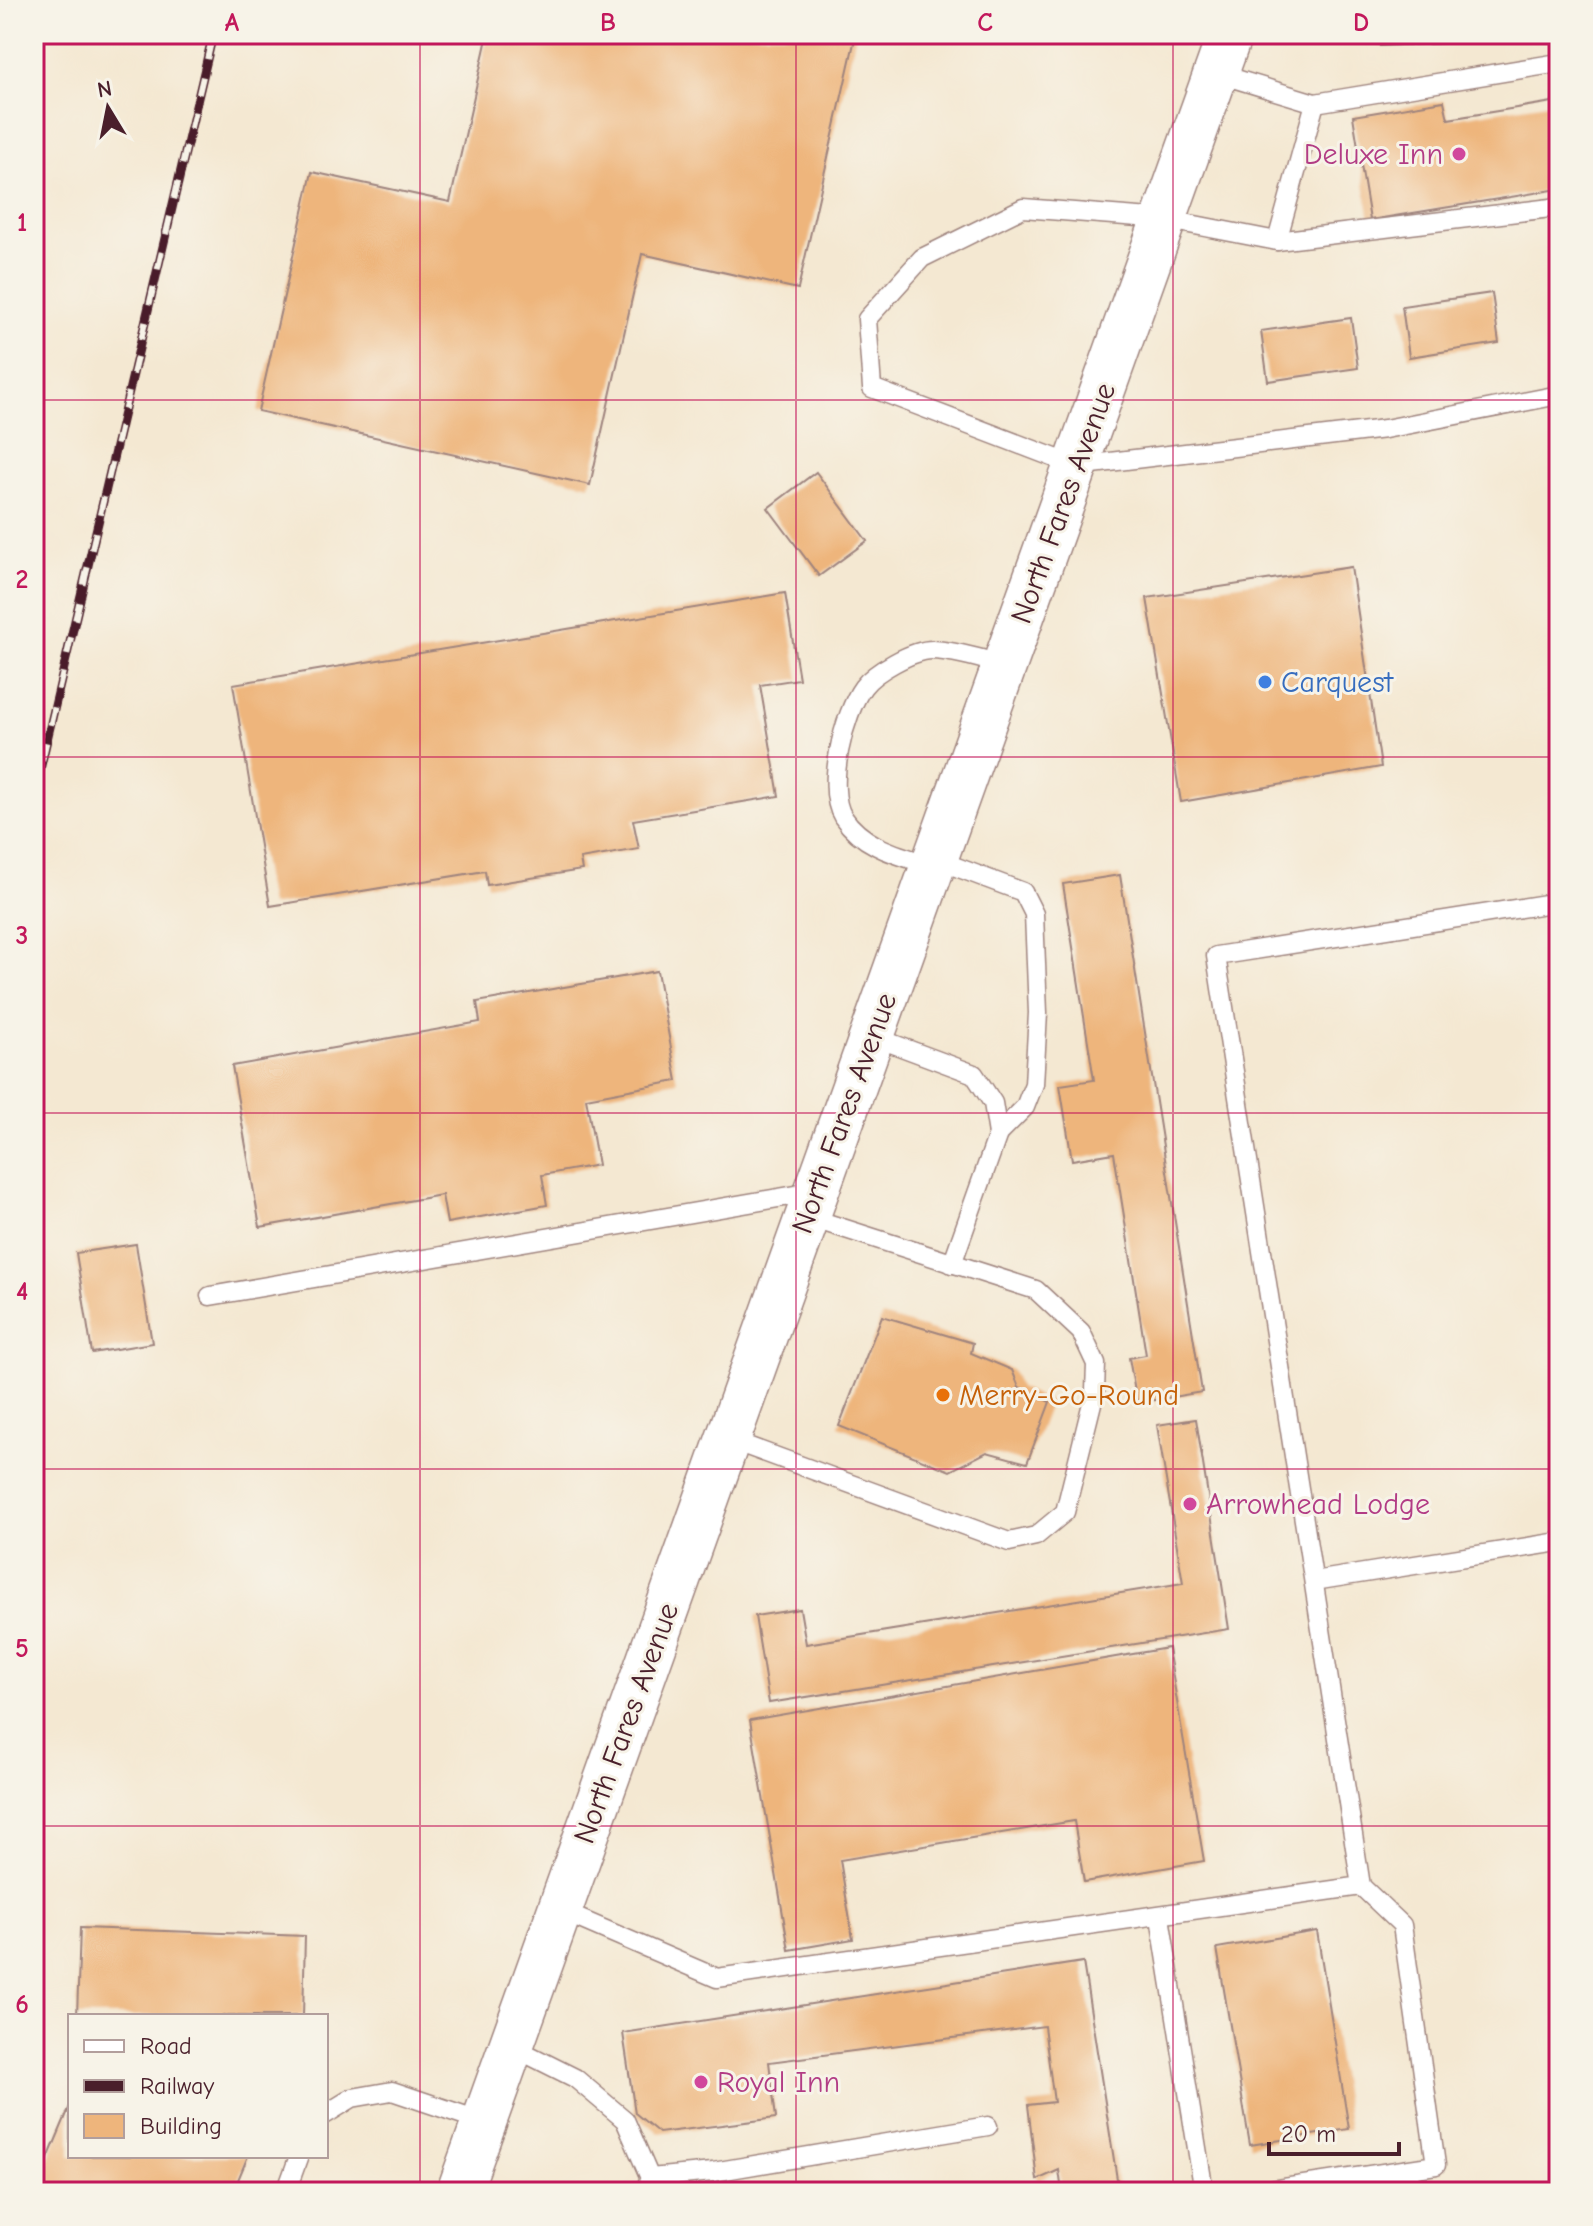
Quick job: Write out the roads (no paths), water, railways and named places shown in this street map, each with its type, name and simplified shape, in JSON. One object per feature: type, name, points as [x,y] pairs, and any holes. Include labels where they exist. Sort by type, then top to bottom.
[{"type":"street","name":"North Fares Avenue","points":[[459,2192],[1223,54]]},
{"type":"lane","points":[[1223,54],[1315,103],[1559,63]]},
{"type":"lane","points":[[1277,241],[1315,103]]},
{"type":"lane","points":[[1559,207],[1277,241],[1164,219],[1023,208],[922,258],[867,319],[872,388],[1076,466],[1385,429],[1559,395]]},
{"type":"lane","points":[[952,1264],[998,1134],[1025,1107],[1034,1084],[1038,1013],[1034,914],[1023,892],[871,846],[842,815],[835,774],[846,722],[864,686],[895,661],[931,649],[1005,665]]},
{"type":"lane","points":[[1256,2192],[1436,2165],[1402,1925],[1361,1886],[1216,956],[1559,902]]},
{"type":"lane","points":[[872,1036],[974,1074],[993,1103],[998,1134]]},
{"type":"lane","points":[[210,1296],[812,1204],[952,1264],[1036,1290],[1081,1332],[1096,1364],[1095,1391],[1065,1512],[1036,1536],[1009,1542],[728,1439]]},
{"type":"lane","points":[[1314,1581],[1559,1542]]},
{"type":"lane","points":[[559,1910],[717,1978],[1361,1886]]},
{"type":"lane","points":[[1160,1917],[1204,2192]]},
{"type":"lane","points":[[511,2046],[575,2078],[625,2120],[647,2185],[988,2126]]},
{"type":"lane","points":[[328,2113],[352,2098],[392,2091],[484,2122]]},
{"type":"lane","points":[[286,2192],[298,2158]]},
{"type":"railway","points":[[34,795],[213,34]]},
{"type":"place","name":"Deluxe Inn","points":[[1459,154]]},
{"type":"place","name":"Carquest","points":[[1265,682]]},
{"type":"place","name":"Merry-Go-Round","points":[[943,1395]]},
{"type":"place","name":"Arrowhead Lodge","points":[[1190,1504]]},
{"type":"place","name":"Royal Inn","points":[[701,2082]]}]
